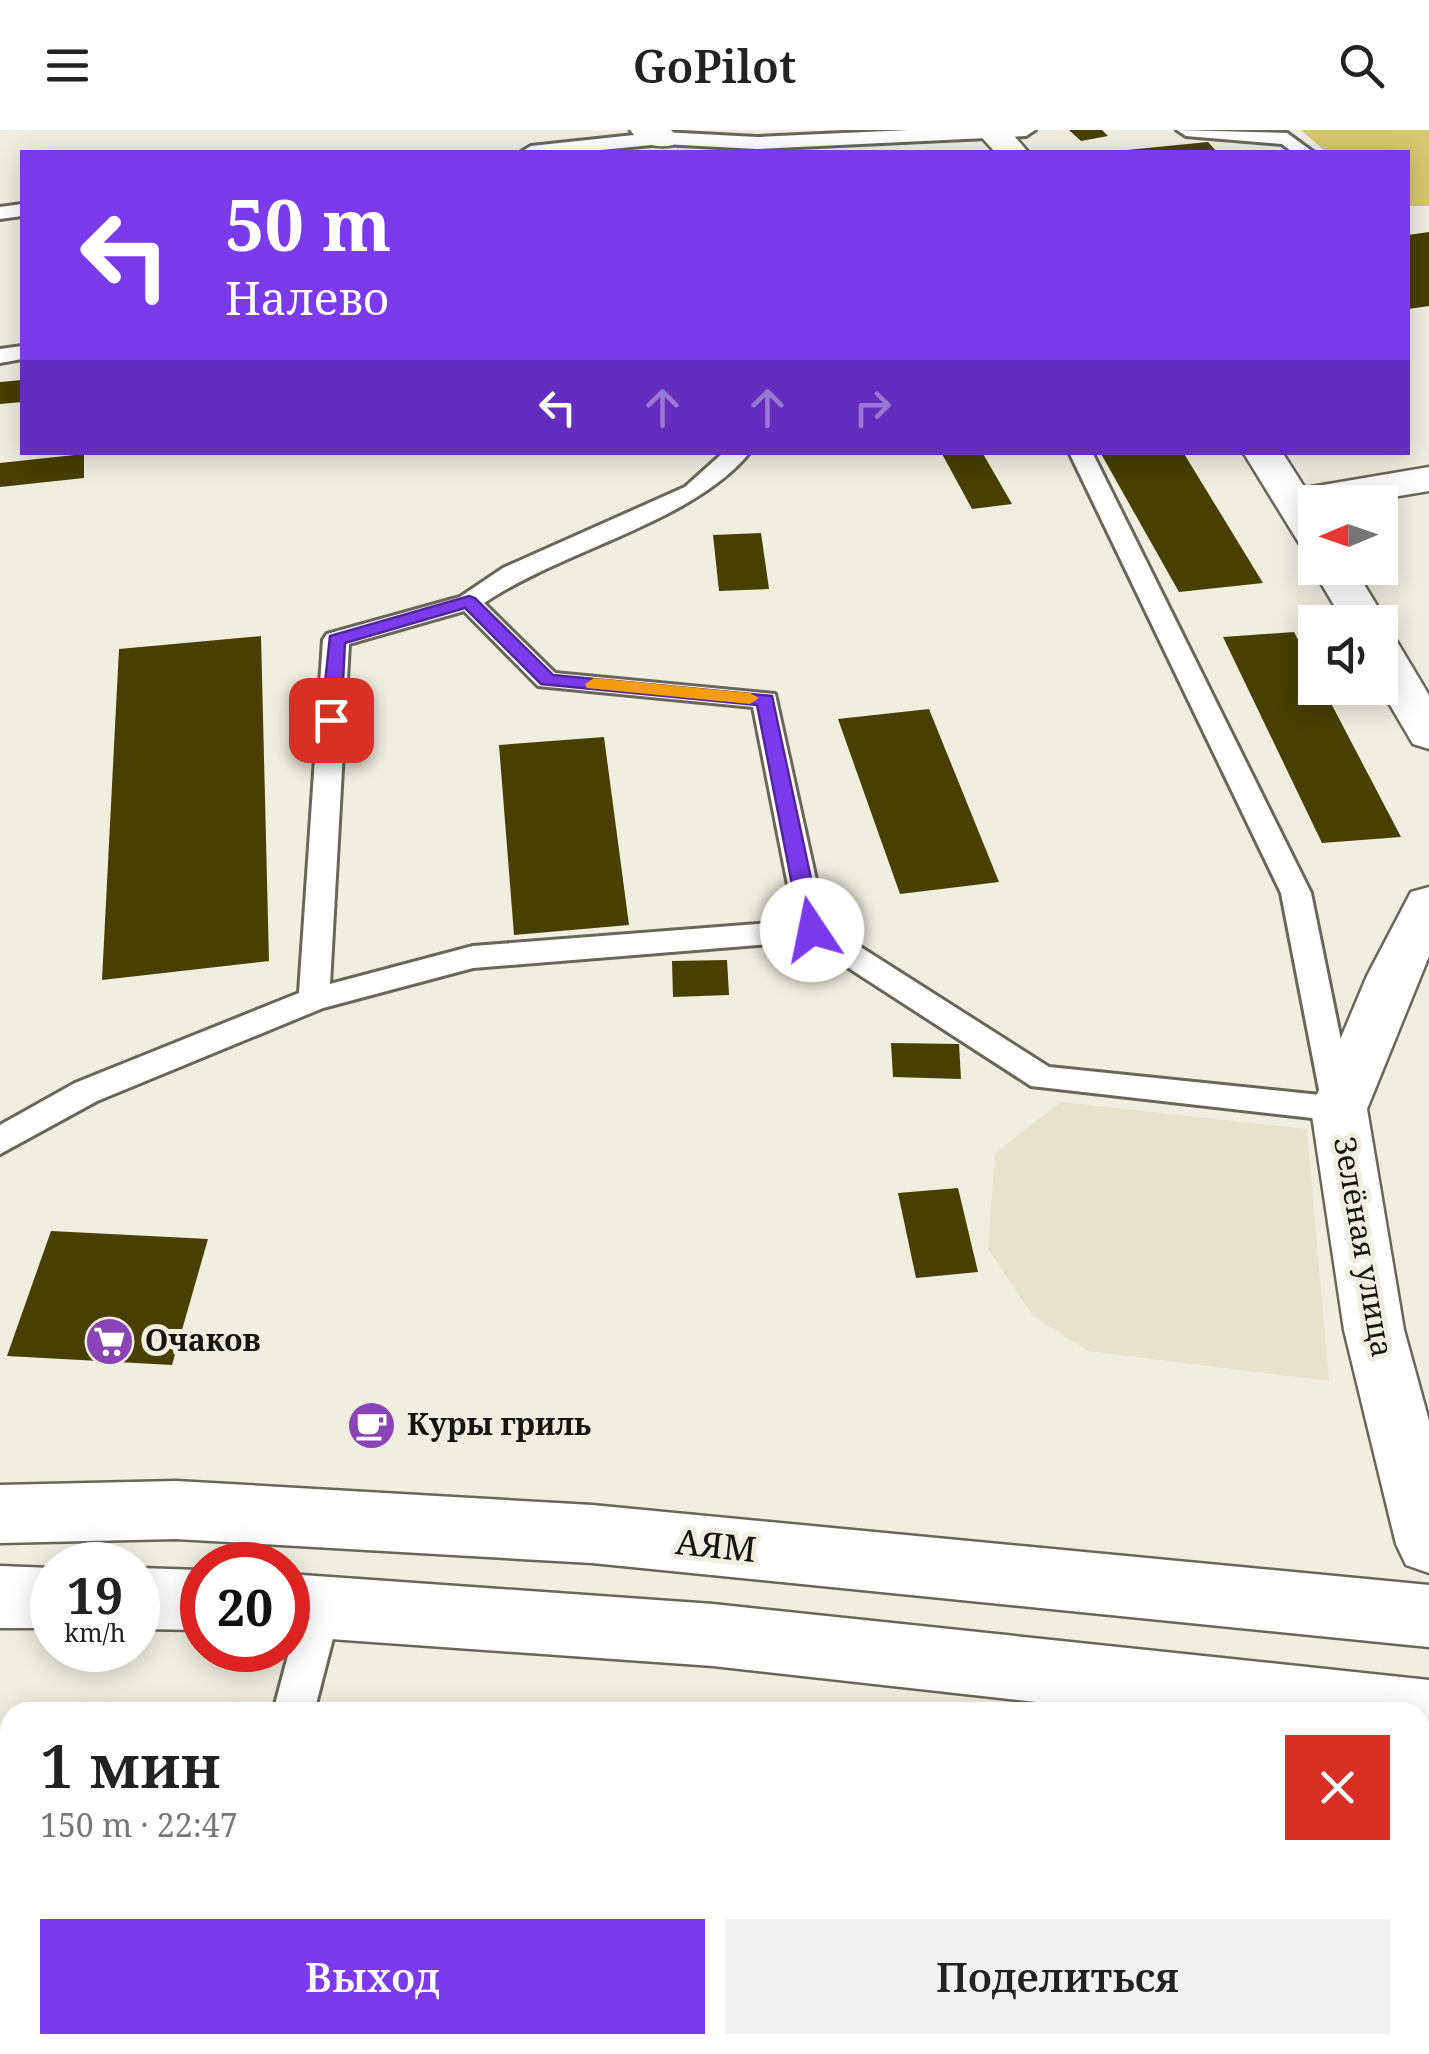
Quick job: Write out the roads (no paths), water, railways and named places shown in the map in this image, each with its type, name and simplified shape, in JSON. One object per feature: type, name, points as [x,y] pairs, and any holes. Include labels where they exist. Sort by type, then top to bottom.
[{"type":"main road","points":[[1264,455],[1298,508]]},
{"type":"main road","points":[[1398,489],[1429,479]]},
{"type":"main road","points":[[1398,680],[1429,734]]},
{"type":"main road","name":"Зелёная улица","points":[[1429,904],[1393,976],[1339,1109],[1374,1330],[1429,1544]]},
{"type":"main road","name":"АЯМ","points":[[0,1514],[176,1510],[592,1534],[1429,1616]]},
{"type":"main road","points":[[0,1597],[30,1598]]},
{"type":"main road","points":[[310,1606],[713,1635],[1247,1702]]},
{"type":"lane","points":[[1186,130],[1287,139],[1301,150]]},
{"type":"lane","points":[[545,150],[654,134],[757,144],[1006,136]]},
{"type":"lane","points":[[314,998],[336,640],[469,602],[512,572],[693,492],[736,455]]},
{"type":"lane","points":[[0,1142],[86,1092],[314,998],[473,957],[812,930],[1042,1078],[1339,1109],[1296,893],[1081,455]]},
{"type":"lane","points":[[469,602],[547,680],[766,700],[812,930]]},
{"type":"lane","points":[[294,1702],[297,1672]]},
{"type":"place","name":"Очаков","points":[[110,1341]]},
{"type":"place","name":"Куры гриль","points":[[372,1425]]}]
